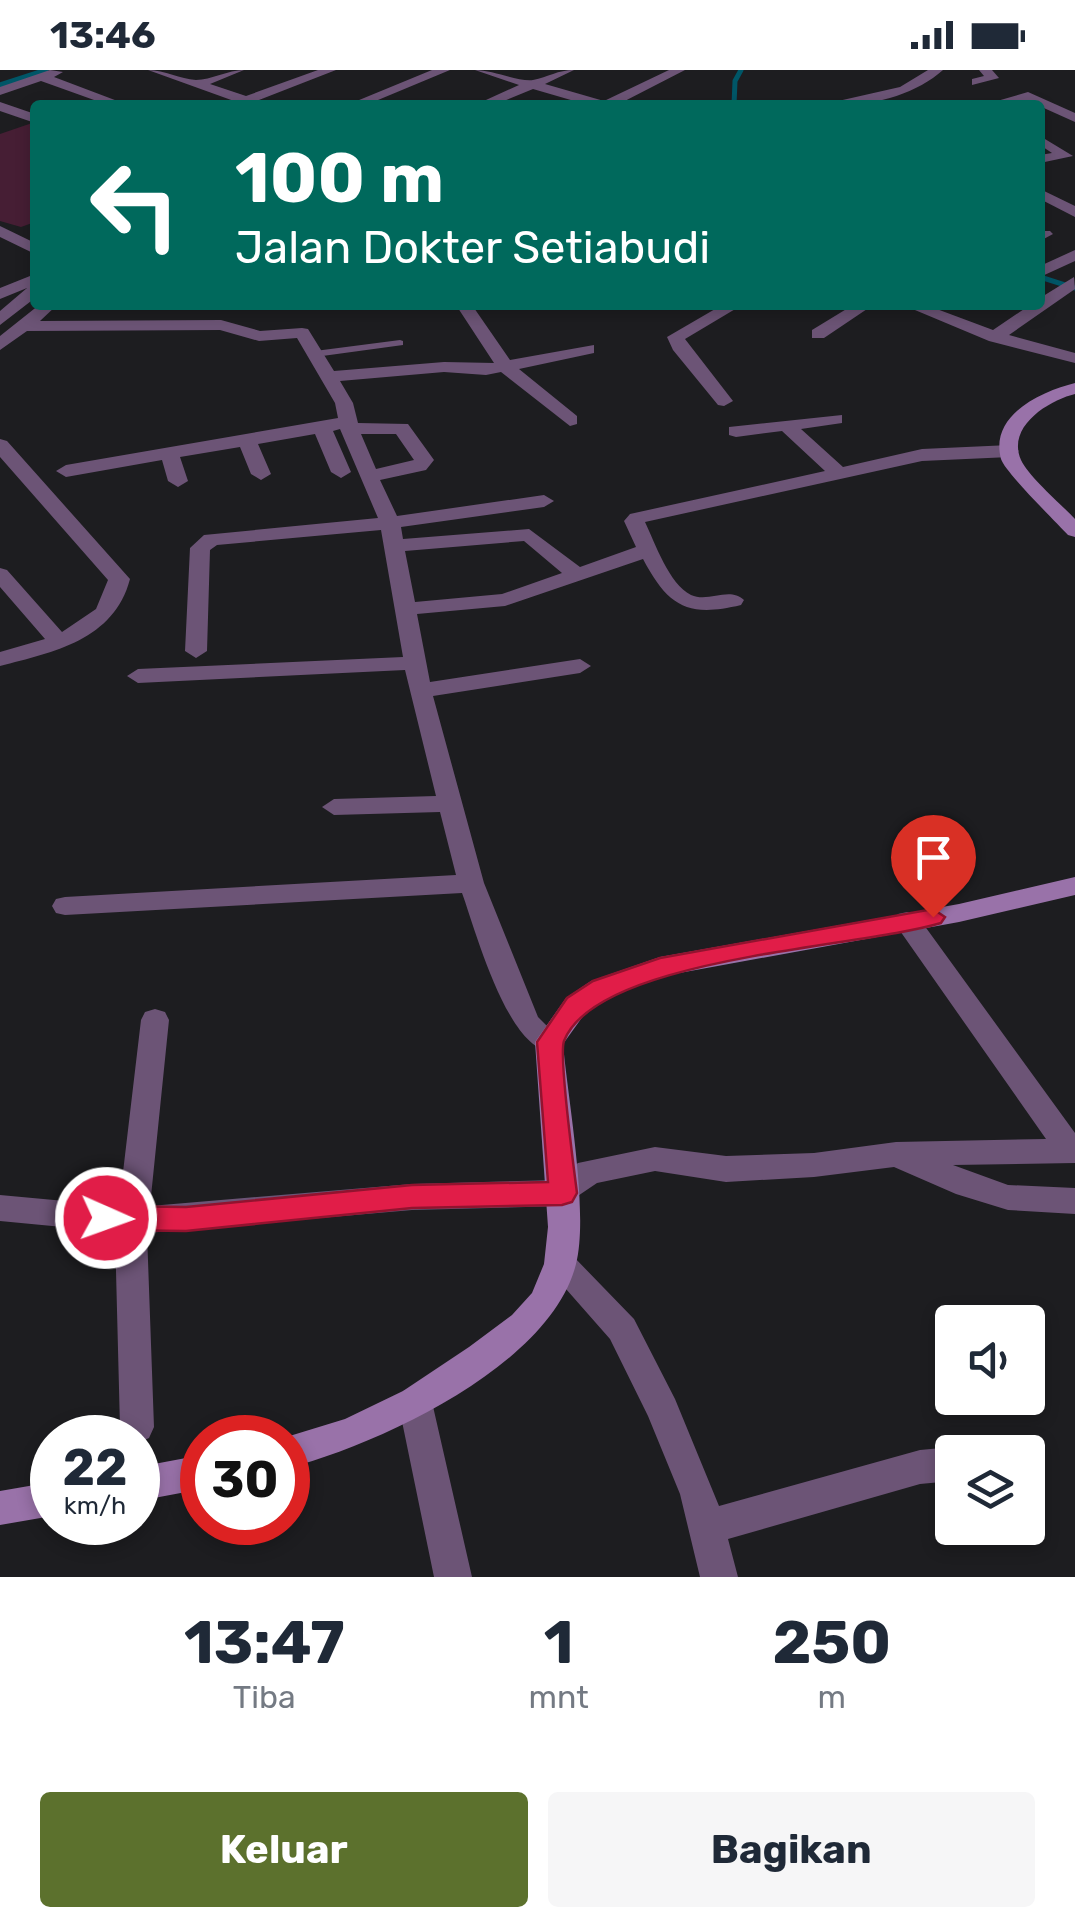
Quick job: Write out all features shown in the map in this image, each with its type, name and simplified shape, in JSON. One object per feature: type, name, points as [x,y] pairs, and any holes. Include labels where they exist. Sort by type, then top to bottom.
[{"type":"main road","points":[[1075,388],[1052,393],[1030,405],[1010,452],[1011,460],[1075,531]]},
{"type":"main road","points":[[310,1446],[352,1434],[415,1402],[524,1325],[545,1302],[560,1264],[562,1193],[550,1042],[576,1004],[624,978],[690,960],[1075,886]]},
{"type":"main road","points":[[0,1508],[30,1503]]},
{"type":"street","points":[[0,80],[62,70]]},
{"type":"street","points":[[154,70],[240,100]]},
{"type":"street","points":[[198,84],[238,70]]},
{"type":"street","points":[[255,100],[330,70]]},
{"type":"street","points":[[367,100],[444,70]]},
{"type":"street","points":[[481,70],[587,100]]},
{"type":"street","points":[[494,100],[568,70]]},
{"type":"street","points":[[615,100],[679,70]]},
{"type":"street","points":[[853,100],[904,90],[927,80],[937,70]]},
{"type":"street","points":[[0,91],[35,74],[107,100]]},
{"type":"street","points":[[1009,100],[1028,96],[1037,100]]},
{"type":"street","points":[[1045,104],[1075,118]]},
{"type":"street","points":[[0,106],[30,117]]},
{"type":"street","points":[[1045,138],[1075,127]]},
{"type":"street","points":[[1045,143],[1066,156],[1045,158]]},
{"type":"street","points":[[1045,196],[1075,212]]},
{"type":"street","points":[[5,236],[30,229]]},
{"type":"street","points":[[5,236],[30,246]]},
{"type":"street","points":[[1045,270],[1075,256]]},
{"type":"street","points":[[1045,274],[1072,284]]},
{"type":"street","points":[[0,294],[30,282]]},
{"type":"street","points":[[1045,303],[1072,284]]},
{"type":"street","points":[[0,320],[30,294]]},
{"type":"street","points":[[0,345],[44,310]]},
{"type":"street","points":[[467,310],[506,367],[570,420]]},
{"type":"street","points":[[724,401],[676,337],[725,310]]},
{"type":"street","points":[[818,334],[857,310]]},
{"type":"street","points":[[924,310],[995,337],[1075,358]]},
{"type":"street","points":[[995,337],[1034,310]]},
{"type":"street","points":[[26,326],[221,325],[259,336],[302,333],[330,378],[390,523],[420,691],[471,883],[526,1022],[550,1042]]},
{"type":"street","points":[[330,378],[444,367],[506,367],[588,349]]},
{"type":"street","points":[[736,432],[834,419]]},
{"type":"street","points":[[786,425],[837,471]]},
{"type":"street","points":[[322,428],[341,472]]},
{"type":"street","points":[[66,472],[322,428],[401,428],[424,460],[419,466],[370,476]]},
{"type":"street","points":[[247,440],[261,474]]},
{"type":"street","points":[[734,600],[685,600],[647,550],[634,520],[642,514],[934,453],[1010,452]]},
{"type":"street","points":[[170,454],[178,481]]},
{"type":"street","points":[[0,658],[59,642],[100,620],[112,606],[120,579],[4,459]]},
{"type":"street","points":[[196,651],[200,548],[204,542],[390,523],[544,501]]},
{"type":"street","points":[[396,546],[530,535],[578,576]]},
{"type":"street","points":[[404,609],[505,600],[647,550]]},
{"type":"street","points":[[0,574],[59,642]]},
{"type":"street","points":[[138,676],[415,663]]},
{"type":"street","points":[[420,691],[580,666]]},
{"type":"street","points":[[334,808],[450,804]]},
{"type":"street","points":[[66,906],[471,883]]},
{"type":"street","points":[[907,921],[1073,1151]]},
{"type":"street","points":[[136,1415],[129,1252],[155,1020]]},
{"type":"street","points":[[0,1208],[133,1220],[186,1219],[412,1196],[562,1193],[589,1172],[655,1159],[726,1169],[814,1165],[896,1154],[1073,1151]]},
{"type":"street","points":[[896,1154],[993,1197],[1028,1204],[1075,1202]]},
{"type":"street","points":[[560,1264],[622,1329],[663,1410],[708,1527],[719,1577]]},
{"type":"street","points":[[415,1402],[453,1577]]},
{"type":"street","points":[[708,1527],[920,1466],[935,1465]]},
{"type":"lane","points":[[315,354],[400,344]]},
{"type":"shaded area","points":[[30,124],[30,224],[21,227],[0,221],[0,134]]},
{"type":"waterway","points":[[0,85],[46,70]]},
{"type":"waterway","points":[[734,100],[735,81],[741,70]]},
{"type":"waterway","points":[[1045,279],[1075,288]]},
{"type":"route","points":[[106,1218],[186,1219],[412,1196],[562,1193],[550,1042],[576,1004],[624,978],[660,967],[933,917]]}]
